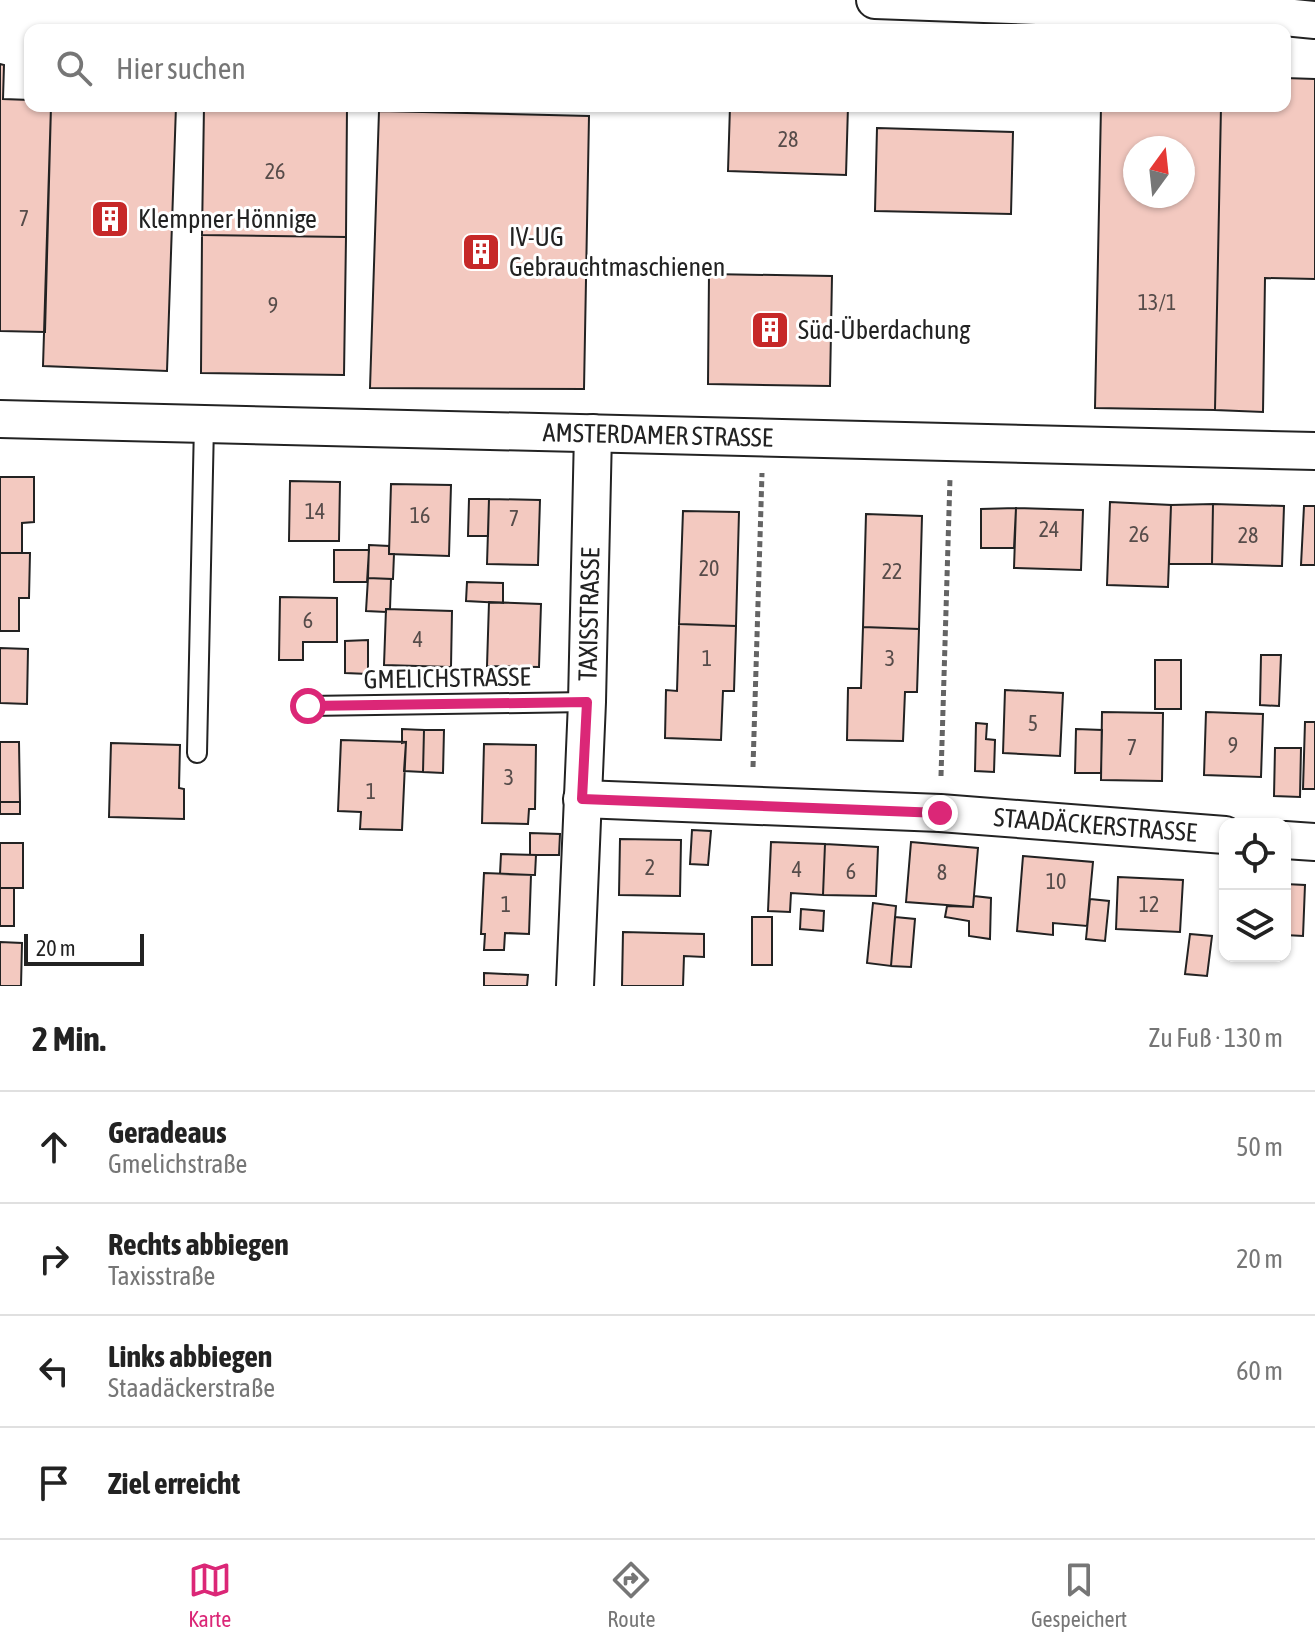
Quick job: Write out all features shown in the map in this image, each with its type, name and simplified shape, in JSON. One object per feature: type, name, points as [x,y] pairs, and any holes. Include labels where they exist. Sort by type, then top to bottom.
[{"type":"street","points":[[875,0],[1252,7],[1315,20]]},
{"type":"street","name":"AMSTERDAMER STRASSE","points":[[0,419],[1315,451]]},
{"type":"street","name":"TAXISSTRASSE","points":[[575,986],[587,702],[593,433]]},
{"type":"street","name":"STAADÄCKERSTRASSE","points":[[582,799],[940,813],[1219,835]]},
{"type":"street","points":[[1291,840],[1315,842]]},
{"type":"lane","points":[[197,753],[204,424]]},
{"type":"lane","name":"GMELICHSTRASSE","points":[[308,706],[587,702]]},
{"type":"path","points":[[752,804],[763,436]]},
{"type":"path","points":[[940,813],[951,441]]},
{"type":"building","points":[[0,64],[4,65],[3,99],[24,100],[24,112],[51,112],[45,332],[0,331]]},
{"type":"building","points":[[1291,78],[1315,79],[1315,279],[1265,278],[1263,412],[1215,410],[1221,112],[1291,112]]},
{"type":"building","name":"Klempner Hönnige","points":[[51,112],[176,112],[167,371],[43,366]]},
{"type":"building","points":[[204,112],[347,112],[346,237],[202,235]]},
{"type":"building","name":"IV-UG Gebrauchtmaschienen","points":[[379,112],[589,116],[584,389],[370,388]]},
{"type":"building","points":[[730,112],[848,112],[846,175],[728,171]]},
{"type":"building","points":[[1101,112],[1221,112],[1215,410],[1095,408]]},
{"type":"building","points":[[877,128],[1013,132],[1011,214],[875,211]]},
{"type":"building","points":[[202,235],[346,237],[344,375],[201,373]]},
{"type":"building","name":"Süd-Überdachung","points":[[709,274],[832,276],[830,386],[708,384]]},
{"type":"building","points":[[0,477],[34,477],[34,522],[22,523],[22,553],[0,553]]},
{"type":"building","points":[[290,481],[340,482],[339,541],[289,541]]},
{"type":"building","points":[[391,484],[451,485],[449,556],[389,554]]},
{"type":"building","points":[[469,499],[489,499],[488,536],[468,536]]},
{"type":"building","points":[[489,499],[540,500],[538,565],[487,564]]},
{"type":"building","points":[[1110,502],[1171,505],[1168,587],[1107,585]]},
{"type":"building","points":[[1213,504],[1284,506],[1282,566],[1212,564]]},
{"type":"building","points":[[1213,504],[1212,564],[1169,564],[1171,505]]},
{"type":"building","points":[[1304,506],[1315,506],[1315,565],[1301,565]]},
{"type":"building","points":[[1016,508],[1014,548],[981,548],[981,509]]},
{"type":"building","points":[[1016,508],[1083,510],[1081,570],[1014,568]]},
{"type":"building","points":[[683,511],[739,512],[736,626],[679,624]]},
{"type":"building","points":[[866,514],[922,516],[919,629],[863,627]]},
{"type":"building","points":[[369,545],[389,546],[389,554],[394,554],[393,579],[368,578]]},
{"type":"building","points":[[334,550],[369,550],[367,582],[334,582]]},
{"type":"building","points":[[0,553],[30,553],[29,598],[19,598],[19,631],[0,631]]},
{"type":"building","points":[[368,578],[391,579],[390,609],[386,612],[366,611]]},
{"type":"building","points":[[467,582],[503,583],[503,603],[466,601]]},
{"type":"building","points":[[280,597],[337,598],[337,642],[303,642],[303,660],[279,660]]},
{"type":"building","points":[[489,602],[541,604],[539,667],[487,666]]},
{"type":"building","points":[[386,609],[452,611],[451,667],[384,665]]},
{"type":"building","points":[[679,624],[736,626],[734,691],[723,691],[721,740],[665,738],[666,690],[677,691]]},
{"type":"building","points":[[863,627],[919,629],[917,692],[905,692],[903,741],[847,740],[848,688],[861,688]]},
{"type":"building","points":[[368,640],[368,674],[345,673],[345,641]]},
{"type":"building","points":[[0,648],[28,649],[27,704],[0,703]]},
{"type":"building","points":[[1261,655],[1281,655],[1279,706],[1260,705]]},
{"type":"building","points":[[1155,660],[1181,660],[1181,709],[1155,709]]},
{"type":"building","points":[[1005,690],[1063,693],[1060,756],[1003,753]]},
{"type":"building","points":[[1102,712],[1163,713],[1162,781],[1101,780]]},
{"type":"building","points":[[1206,712],[1263,714],[1261,777],[1204,775]]},
{"type":"building","points":[[1305,722],[1315,722],[1315,789],[1303,789]]},
{"type":"building","points":[[976,723],[987,724],[986,739],[995,740],[994,772],[975,771]]},
{"type":"building","points":[[402,729],[424,730],[423,772],[404,771],[406,742],[402,743]]},
{"type":"building","points":[[1076,729],[1102,730],[1101,773],[1075,773]]},
{"type":"building","points":[[424,730],[444,730],[443,773],[423,772]]},
{"type":"building","points":[[341,740],[406,742],[402,830],[360,829],[361,812],[338,811]]},
{"type":"building","points":[[0,742],[19,742],[20,802],[0,802]]},
{"type":"building","points":[[111,743],[180,745],[179,788],[184,789],[184,819],[109,817]]},
{"type":"building","points":[[484,744],[536,745],[535,809],[529,809],[528,824],[482,823]]},
{"type":"building","points":[[1275,748],[1301,748],[1300,797],[1274,796]]},
{"type":"building","points":[[0,802],[20,802],[20,814],[0,814]]},
{"type":"building","points":[[692,830],[711,831],[708,865],[690,864]]},
{"type":"building","points":[[530,833],[560,834],[559,855],[530,855]]},
{"type":"building","points":[[620,839],[681,840],[680,896],[619,895]]},
{"type":"building","points":[[771,842],[825,844],[823,895],[791,893],[790,912],[768,911]]},
{"type":"building","points":[[911,842],[978,848],[973,907],[906,902]]},
{"type":"building","points":[[0,843],[23,843],[23,888],[0,888]]},
{"type":"building","points":[[825,844],[878,847],[876,896],[823,895]]},
{"type":"building","points":[[501,854],[536,855],[535,875],[500,874]]},
{"type":"building","points":[[1023,856],[1093,862],[1087,926],[1053,923],[1053,935],[1017,931]]},
{"type":"building","points":[[484,873],[531,875],[529,934],[505,933],[504,950],[484,950],[485,934],[481,934]]},
{"type":"building","points":[[1118,877],[1183,880],[1180,932],[1116,929]]},
{"type":"building","points":[[1291,884],[1305,885],[1303,936],[1291,935]]},
{"type":"building","points":[[0,888],[14,888],[14,926],[0,926]]},
{"type":"building","points":[[974,896],[991,898],[990,939],[969,936],[969,921],[945,917],[947,906],[973,907]]},
{"type":"building","points":[[1090,899],[1109,901],[1105,941],[1086,939]]},
{"type":"building","points":[[873,903],[896,906],[891,966],[867,963]]},
{"type":"building","points":[[801,909],[824,911],[823,931],[800,929]]},
{"type":"building","points":[[752,917],[772,917],[772,965],[752,965]]},
{"type":"building","points":[[895,917],[915,919],[911,967],[891,966]]},
{"type":"building","points":[[623,932],[704,934],[704,957],[684,956],[683,986],[622,986]]},
{"type":"building","points":[[1190,934],[1212,936],[1207,976],[1185,974]]},
{"type":"building","points":[[0,942],[22,943],[21,986],[0,986]]},
{"type":"building","points":[[484,973],[528,975],[527,986],[484,986]]},
{"type":"place","name":"Klempner Hönnige","points":[[110,219]]},
{"type":"place","name":"IV-UG Gebrauchtmaschienen","points":[[481,252]]},
{"type":"place","name":"Süd-Überdachung","points":[[770,330]]},
{"type":"route","points":[[308,706],[587,702],[582,799],[940,813]]}]
